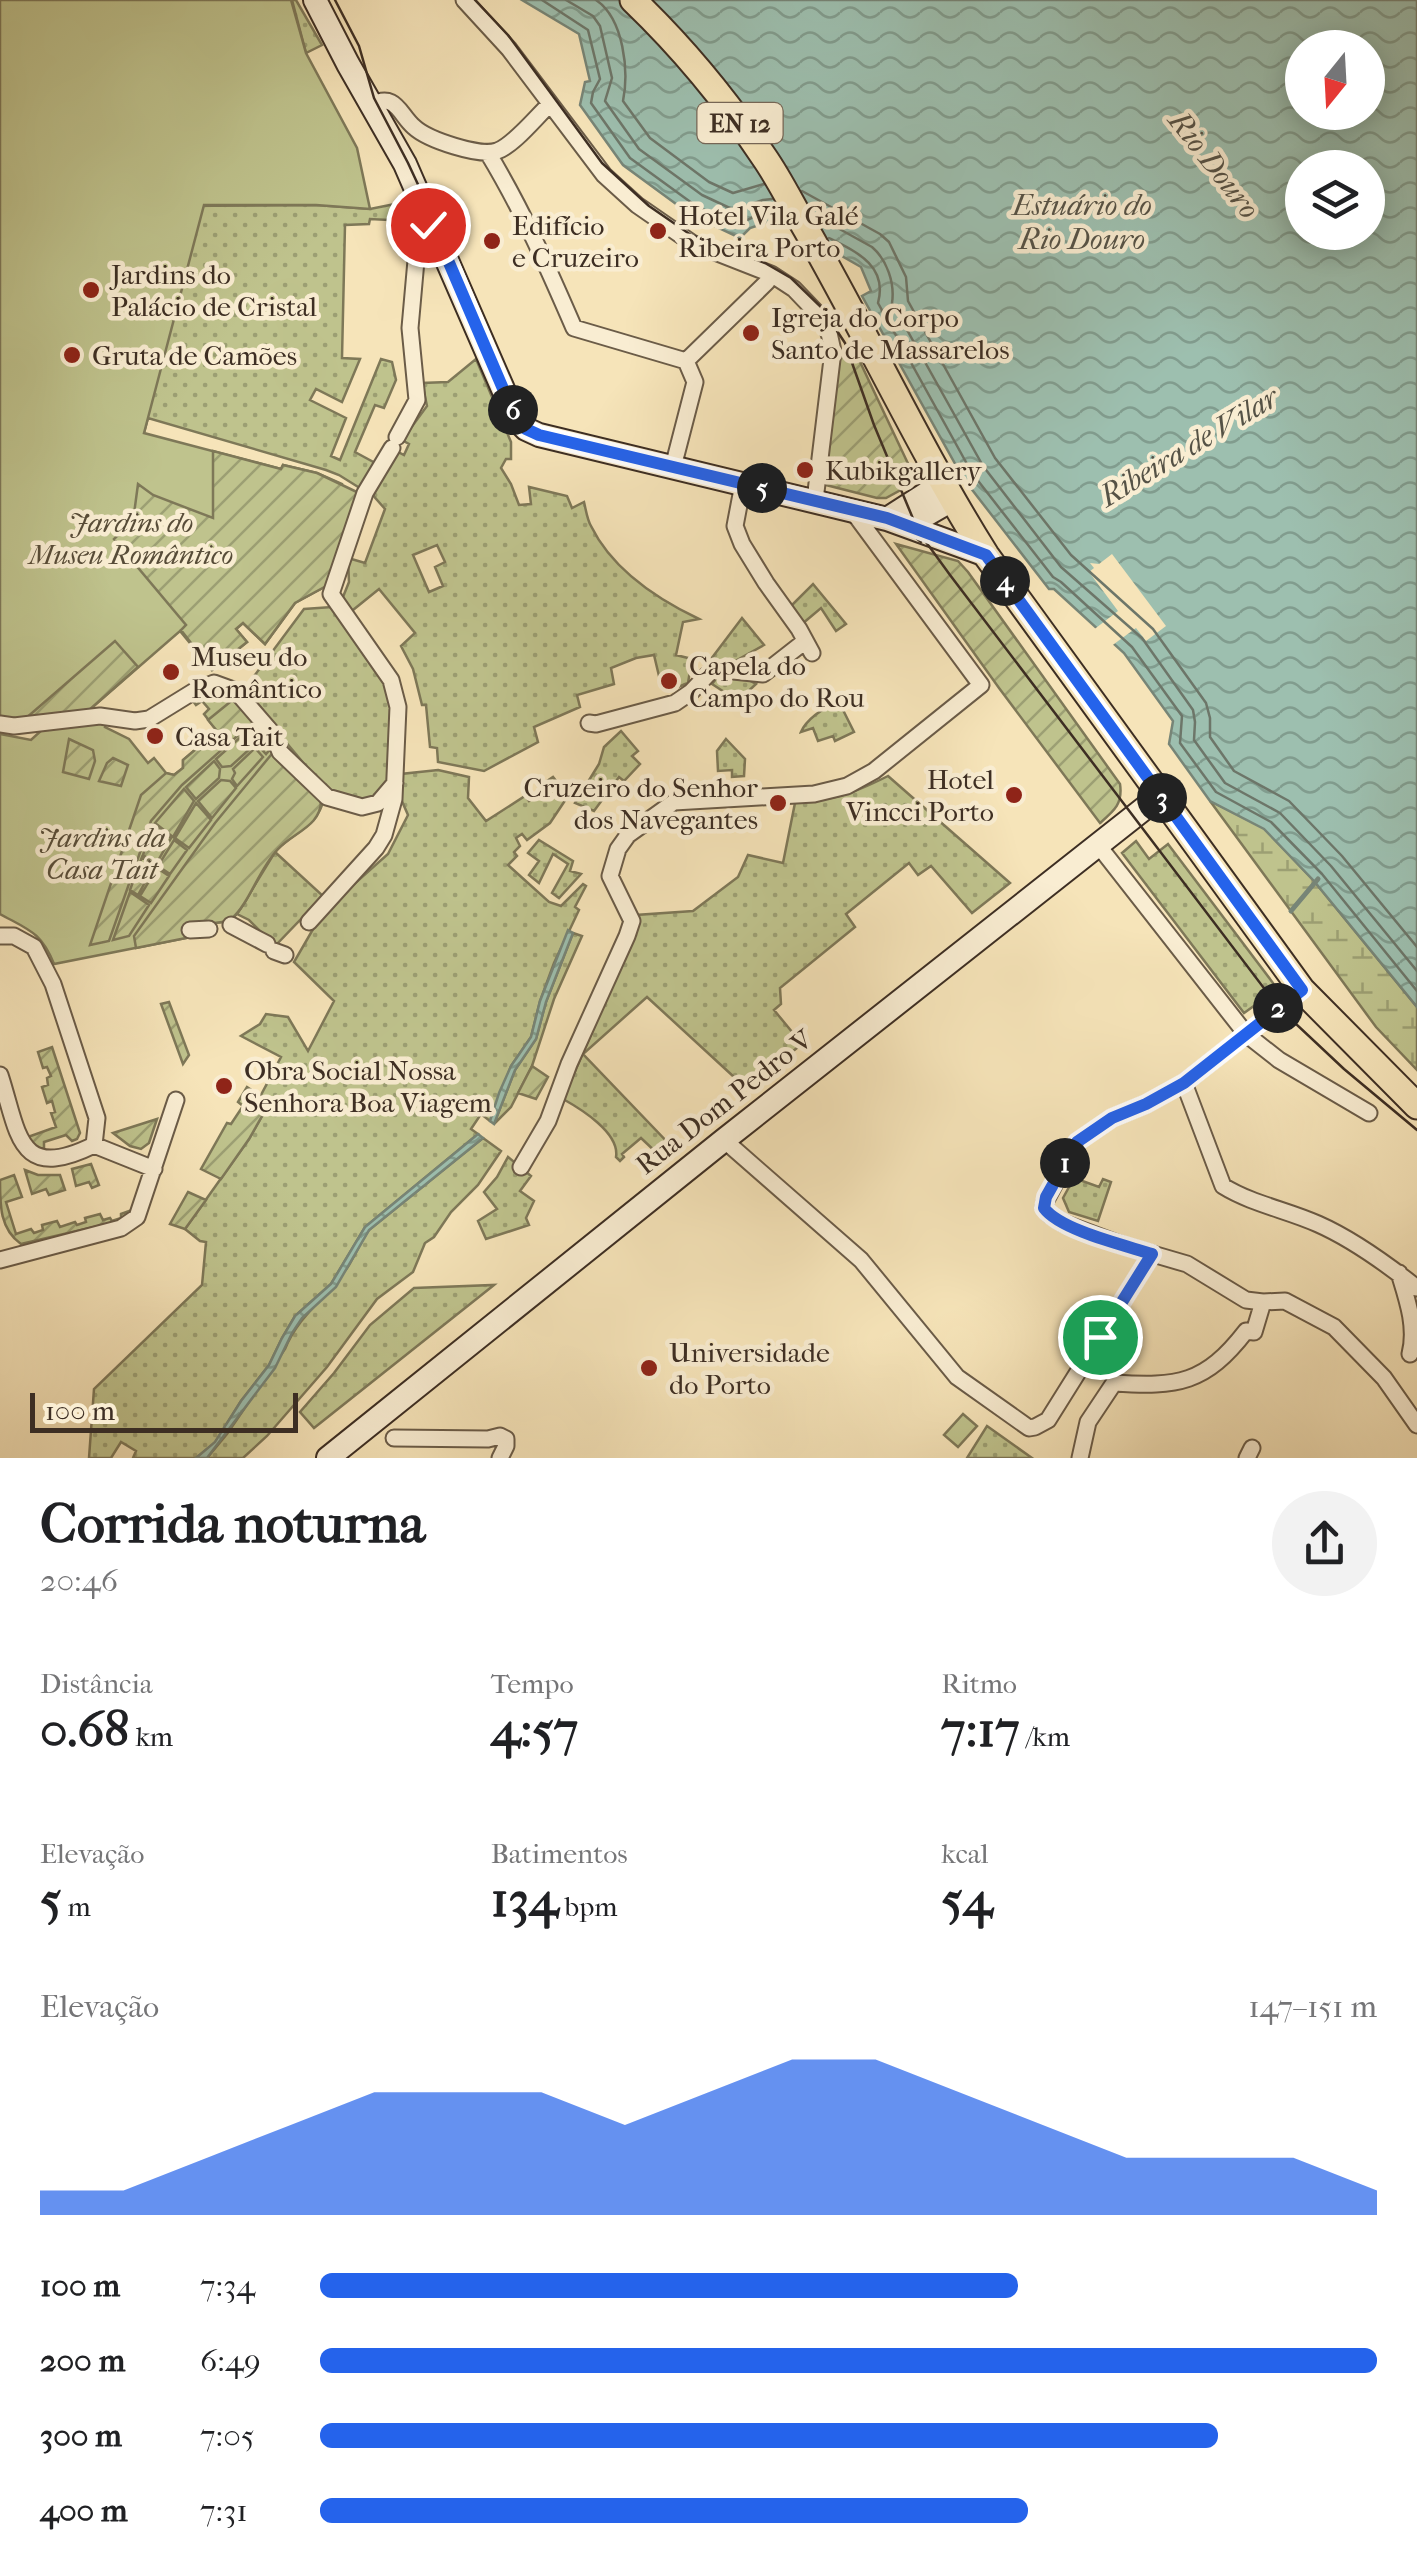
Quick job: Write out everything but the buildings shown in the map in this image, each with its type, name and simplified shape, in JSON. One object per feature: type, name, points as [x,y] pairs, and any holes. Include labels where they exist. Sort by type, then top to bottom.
[{"type":"main road","points":[[315,0],[405,164],[516,419],[526,429],[894,521],[986,555]]},
{"type":"main road","name":"EN 12","points":[[633,0],[668,34],[766,160],[947,492],[986,555],[1302,990],[1417,1106]]},
{"type":"main road","points":[[894,521],[947,492]]},
{"type":"main road","name":"Rua Dom Pedro V","points":[[328,1458],[1160,796]]},
{"type":"street","points":[[464,0],[510,49],[604,176],[636,205],[692,242],[771,274],[794,289],[816,312],[830,332],[833,351],[828,366],[815,500]]},
{"type":"street","points":[[371,105],[388,101],[398,106],[414,128],[428,136],[488,153],[501,151],[550,104]]},
{"type":"street","points":[[488,153],[540,248],[574,328],[686,361]]},
{"type":"street","points":[[309,922],[376,848],[384,836],[394,799],[398,707],[391,680],[331,594],[365,494],[417,400],[410,328],[418,238],[432,223]]},
{"type":"street","points":[[686,361],[771,274]]},
{"type":"street","points":[[673,466],[695,382],[686,361]]},
{"type":"street","points":[[599,744],[593,724],[676,702],[712,669],[763,674],[808,647],[750,557],[735,526],[743,484]]},
{"type":"street","points":[[521,1167],[548,1121],[569,1064],[627,936],[632,920],[611,888],[610,876],[618,849],[628,835],[674,802],[814,794],[847,786],[981,685],[851,510]]},
{"type":"street","points":[[0,724],[100,716],[135,722],[150,719],[196,690],[214,684],[236,690],[273,734],[280,752],[327,796],[362,807],[378,803],[395,783]]},
{"type":"street","points":[[1098,845],[1246,1034],[1279,1060],[1368,1113]]},
{"type":"street","points":[[232,925],[276,950]]},
{"type":"street","points":[[190,930],[211,933]]},
{"type":"street","points":[[0,936],[14,936],[34,947],[53,984],[98,1118],[94,1145]]},
{"type":"street","points":[[1302,990],[1184,1083],[1112,1118],[1077,1142],[1044,1208],[1063,1223],[1188,1264],[1246,1300],[1285,1301],[1334,1326],[1384,1378],[1417,1424]]},
{"type":"street","points":[[0,1075],[22,1143],[33,1156],[54,1158],[94,1145],[154,1169]]},
{"type":"street","points":[[1184,1083],[1223,1186],[1319,1224],[1417,1288]]},
{"type":"street","points":[[0,1260],[121,1228],[137,1217],[176,1100]]},
{"type":"street","points":[[724,1140],[861,1260],[957,1377],[1029,1428],[1048,1420],[1152,1254]]},
{"type":"street","points":[[1399,1273],[1414,1326],[1415,1341],[1410,1354]]},
{"type":"street","points":[[1080,1458],[1088,1422],[1114,1383],[1159,1386],[1190,1380],[1218,1362],[1246,1331],[1258,1334],[1262,1302]]},
{"type":"street","points":[[394,1438],[500,1436],[506,1439],[506,1446],[500,1458]]},
{"type":"green space","name":"Jardins do Palácio de Cristal","points":[[0,0],[291,0],[306,53],[357,148],[370,209],[204,205],[144,433],[281,469],[283,465],[317,473],[342,484],[330,584],[295,603],[265,644],[243,623],[236,629],[247,642],[212,670],[180,631],[88,711],[15,720],[0,718]]},
{"type":"green space","points":[[292,0],[296,0],[322,45],[306,53]]},
{"type":"green space","points":[[405,202],[408,221],[370,219],[369,224],[345,225],[342,358],[360,359],[342,402],[316,389],[310,400],[346,418],[331,456],[340,460],[381,359],[392,362],[396,380],[384,408],[375,405],[355,452],[377,464],[363,490],[326,470],[148,418],[144,433],[175,206],[316,205],[370,209]]},
{"type":"green space","points":[[853,347],[912,472],[906,487],[886,498],[822,484],[840,353]]},
{"type":"green space","points":[[476,359],[511,442],[511,459],[506,459],[501,468],[519,505],[531,504],[529,487],[567,496],[572,508],[584,502],[600,542],[623,569],[667,602],[699,619],[683,622],[676,655],[692,659],[688,683],[678,687],[674,672],[659,676],[654,655],[611,668],[614,684],[577,695],[580,707],[534,727],[538,742],[484,771],[438,762],[437,748],[430,747],[426,705],[422,705],[413,669],[401,646],[415,633],[379,589],[348,614],[341,602],[349,582],[348,558],[365,563],[385,509],[371,493],[396,451],[404,455],[409,444],[402,440],[427,406],[422,383],[448,382]],"holes":[[[437,545],[445,562],[435,567],[443,586],[429,592],[413,555]]]},
{"type":"green space","name":"Jardins do Museu Romântico","points":[[213,451],[281,469],[283,465],[317,473],[361,494],[330,584],[295,603],[265,644],[243,623],[236,629],[247,642],[212,670],[181,630],[186,625],[114,539],[136,525],[133,521],[137,518],[134,514],[138,484],[153,495],[213,518]]},
{"type":"green space","points":[[896,544],[958,561],[968,572],[1120,784],[1116,806],[1100,823],[999,688]]},
{"type":"green space","points":[[813,584],[846,624],[836,631],[821,608],[802,624],[791,606]]},
{"type":"green space","points":[[332,607],[372,661],[388,690],[391,705],[390,775],[376,797],[365,802],[335,795],[316,778],[248,697],[246,687],[304,609]]},
{"type":"green space","points":[[742,618],[764,645],[728,665],[708,663]]},
{"type":"green space","points":[[115,641],[138,667],[88,711],[25,719]]},
{"type":"green space","points":[[720,674],[756,684],[738,701],[712,684]]},
{"type":"green space","name":"Jardins da Casa Tait","points":[[210,689],[235,698],[275,750],[279,762],[290,768],[322,805],[318,813],[271,857],[230,921],[190,926],[191,937],[54,964],[39,938],[0,914],[0,734],[31,740],[44,728],[107,720],[105,727],[129,739],[148,763],[154,758],[166,773],[174,775],[183,768],[183,760],[202,744],[209,746],[217,739],[217,731],[204,714],[209,709],[202,701],[196,705],[190,697]]},
{"type":"green space","points":[[235,698],[263,730],[272,747],[266,754],[244,730],[182,785],[151,821],[109,941],[90,945],[141,795],[166,773],[174,775],[183,768],[183,760],[202,744],[209,746],[217,739],[217,731],[208,720]]},
{"type":"green space","points":[[838,700],[854,732],[835,741],[833,736],[818,741],[813,728],[801,732],[812,718]]},
{"type":"green space","points":[[621,731],[638,751],[632,756],[640,764],[624,781],[619,777],[594,811],[575,803],[599,764],[604,747]]},
{"type":"green space","points":[[244,734],[253,746],[231,766],[222,767],[216,759]]},
{"type":"green space","points":[[69,739],[93,750],[95,761],[89,779],[63,772]]},
{"type":"green space","points":[[726,739],[745,759],[744,776],[732,777],[732,770],[718,771],[717,751]]},
{"type":"green space","points":[[255,748],[263,757],[237,786],[232,779],[233,769]]},
{"type":"green space","points":[[275,750],[288,769],[321,799],[317,816],[271,857],[230,921],[190,926],[191,937],[136,948],[134,936],[215,823]]},
{"type":"green space","points":[[113,758],[128,765],[121,786],[99,781]]},
{"type":"green space","points":[[214,761],[220,769],[219,778],[196,799],[186,787]]},
{"type":"green space","points":[[438,770],[469,777],[468,798],[486,821],[525,796],[529,801],[546,789],[544,783],[553,777],[568,796],[550,823],[527,840],[522,834],[516,838],[520,846],[508,865],[549,902],[561,906],[583,884],[586,886],[540,1001],[531,1037],[511,1066],[490,1121],[481,1114],[471,1129],[478,1134],[365,1227],[331,1284],[295,1316],[269,1365],[215,1443],[196,1458],[133,1458],[136,1451],[121,1442],[111,1458],[89,1458],[94,1389],[202,1285],[206,1242],[185,1229],[249,1139],[270,1102],[261,1095],[281,1057],[241,1036],[260,1024],[266,1014],[288,1017],[308,1051],[334,1001],[294,962],[335,901],[388,854],[408,815],[398,792],[401,774]]},
{"type":"green space","points":[[888,776],[1010,883],[972,913],[931,866],[918,875],[909,863],[846,914],[855,927],[780,988],[781,1004],[774,1010],[802,1044],[746,1088],[647,997],[583,1054],[671,1146],[660,1156],[641,1138],[622,1154],[620,1161],[606,1131],[563,1099],[635,933],[636,915],[693,911],[738,877],[748,855],[783,863],[795,803],[843,795]]},
{"type":"green space","points":[[221,780],[230,781],[236,788],[212,818],[198,801]]},
{"type":"green space","points":[[184,789],[194,801],[173,837],[155,823]]},
{"type":"green space","points":[[1210,801],[1264,828],[1314,881],[1417,1007],[1417,1070],[1376,1027]]},
{"type":"green space","points":[[196,803],[211,820],[189,848],[175,838]]},
{"type":"green space","points":[[153,825],[171,838],[156,864],[143,855]]},
{"type":"green space","points":[[174,840],[187,850],[170,874],[158,866]]},
{"type":"green space","points":[[539,840],[573,861],[570,871],[581,874],[559,898],[552,893],[568,864],[553,854],[539,883],[529,875],[539,861],[528,853]]},
{"type":"green space","points":[[1136,841],[1149,859],[1168,844],[1273,983],[1272,993],[1244,1013],[1122,853]]},
{"type":"green space","points":[[275,852],[323,896],[275,946],[249,920],[237,914]]},
{"type":"green space","points":[[142,857],[154,866],[138,895],[130,890]]},
{"type":"green space","points":[[157,868],[169,876],[151,903],[140,896]]},
{"type":"green space","points":[[130,892],[149,905],[129,936],[113,940]]},
{"type":"green space","points":[[573,933],[582,936],[554,999],[532,1066],[511,1107],[494,1124],[515,1070],[536,1039]]},
{"type":"green space","points":[[169,1002],[189,1055],[183,1064],[161,1004]]},
{"type":"green space","points":[[52,1047],[80,1133],[72,1141],[66,1135],[44,1142],[44,1148],[37,1149],[25,1138],[56,1127],[52,1101],[47,1103],[42,1087],[48,1085],[47,1078],[51,1076],[47,1067],[43,1068],[38,1052]]},
{"type":"green space","points":[[532,1066],[548,1077],[536,1099],[518,1093]]},
{"type":"green space","points":[[247,1087],[270,1102],[221,1179],[201,1169],[227,1123],[231,1124],[243,1106],[238,1102]]},
{"type":"green space","points":[[157,1119],[149,1143],[141,1149],[113,1133]]},
{"type":"green space","points":[[483,1138],[501,1151],[478,1185],[425,1243],[413,1272],[377,1299],[327,1367],[243,1458],[207,1458],[298,1325],[349,1265],[369,1230]]},
{"type":"green space","points":[[508,1157],[531,1176],[520,1191],[534,1201],[526,1218],[529,1225],[486,1239],[478,1221],[497,1209],[484,1192]]},
{"type":"green space","points":[[91,1164],[99,1185],[92,1188],[89,1182],[76,1186],[72,1169]]},
{"type":"green space","points":[[25,1170],[38,1175],[60,1175],[65,1190],[49,1195],[46,1189],[32,1194]]},
{"type":"green space","points":[[14,1175],[22,1197],[6,1202],[16,1234],[31,1229],[34,1233],[43,1230],[42,1225],[57,1221],[60,1227],[75,1222],[77,1225],[100,1214],[103,1220],[112,1221],[135,1209],[124,1220],[21,1244],[5,1224],[1,1208],[0,1180]]},
{"type":"green space","points":[[1074,1178],[1099,1187],[1103,1179],[1111,1182],[1098,1221],[1069,1212],[1063,1198]]},
{"type":"green space","points":[[188,1192],[206,1200],[185,1229],[170,1224]]},
{"type":"green space","points":[[494,1285],[314,1428],[300,1412],[370,1325],[414,1288]]},
{"type":"green space","points":[[963,1414],[977,1426],[958,1447],[944,1435]]},
{"type":"green space","points":[[987,1426],[1032,1458],[967,1458]]},
{"type":"water","name":"Estuário do Rio Douro","points":[[522,0],[1417,0],[1417,1007],[1314,881],[1264,829],[1210,801],[1169,744],[1173,721],[1124,653],[1054,589],[1049,589],[963,478],[862,296],[871,291],[861,267],[791,227],[768,222],[750,228],[740,238],[691,215],[623,165],[580,105],[585,82],[590,81],[579,34]]},
{"type":"water","points":[[568,930],[573,933],[536,1039],[515,1070],[494,1124],[490,1121],[499,1093],[531,1037],[540,1001]]},
{"type":"water","points":[[478,1134],[483,1138],[369,1230],[336,1287],[302,1318],[275,1368],[207,1458],[196,1458],[215,1442],[269,1365],[295,1316],[331,1284],[365,1227]]},
{"type":"pier","points":[[1112,554],[1166,626],[1146,641],[1136,628],[1110,647],[1092,631],[1118,611],[1089,572],[1094,568],[1090,563],[1099,564]]},
{"type":"waterway","points":[[1291,911],[1318,879]]},
{"type":"tram line","points":[[335,0],[359,46],[374,98],[435,221],[520,417],[541,431],[847,503],[886,518],[921,542]]},
{"type":"tram line","points":[[475,0],[508,35],[602,163],[649,206],[691,235],[765,263],[791,278],[822,308],[845,343],[874,425],[926,542],[1279,1008],[1417,1130]]},
{"type":"place","name":"Hotel Vila Galé Ribeira Porto","points":[[658,231]]},
{"type":"place","name":"Edifício e Cruzeiro","points":[[492,241]]},
{"type":"place","name":"Jardins do Palácio de Cristal","points":[[91,290]]},
{"type":"place","name":"Igreja do Corpo Santo de Massarelos","points":[[751,333]]},
{"type":"place","name":"Gruta de Camões","points":[[72,355]]},
{"type":"place","name":"Kubikgallery","points":[[805,470]]},
{"type":"place","name":"Museu do Romântico","points":[[171,672]]},
{"type":"place","name":"Capela do Campo do Rou","points":[[669,681]]},
{"type":"place","name":"Casa Tait","points":[[155,736]]},
{"type":"place","name":"Hotel Vincci Porto","points":[[1014,795]]},
{"type":"place","name":"Cruzeiro do Senhor dos Navegantes","points":[[778,803]]},
{"type":"place","name":"Obra Social Nossa Senhora Boa Viagem","points":[[224,1086]]},
{"type":"place","name":"Universidade do Porto","points":[[649,1368]]},
{"type":"route","points":[[428,225],[432,223],[516,419],[526,429],[887,518],[986,555],[1302,990],[1184,1083],[1112,1118],[1077,1142],[1046,1197],[1044,1208],[1063,1223],[1152,1254],[1100,1337]]},
{"type":"water label","name":"Rio Douro","points":[[1214,165]]},
{"type":"water label","name":"Ribeira de Vilar","points":[[1189,447]]}]
